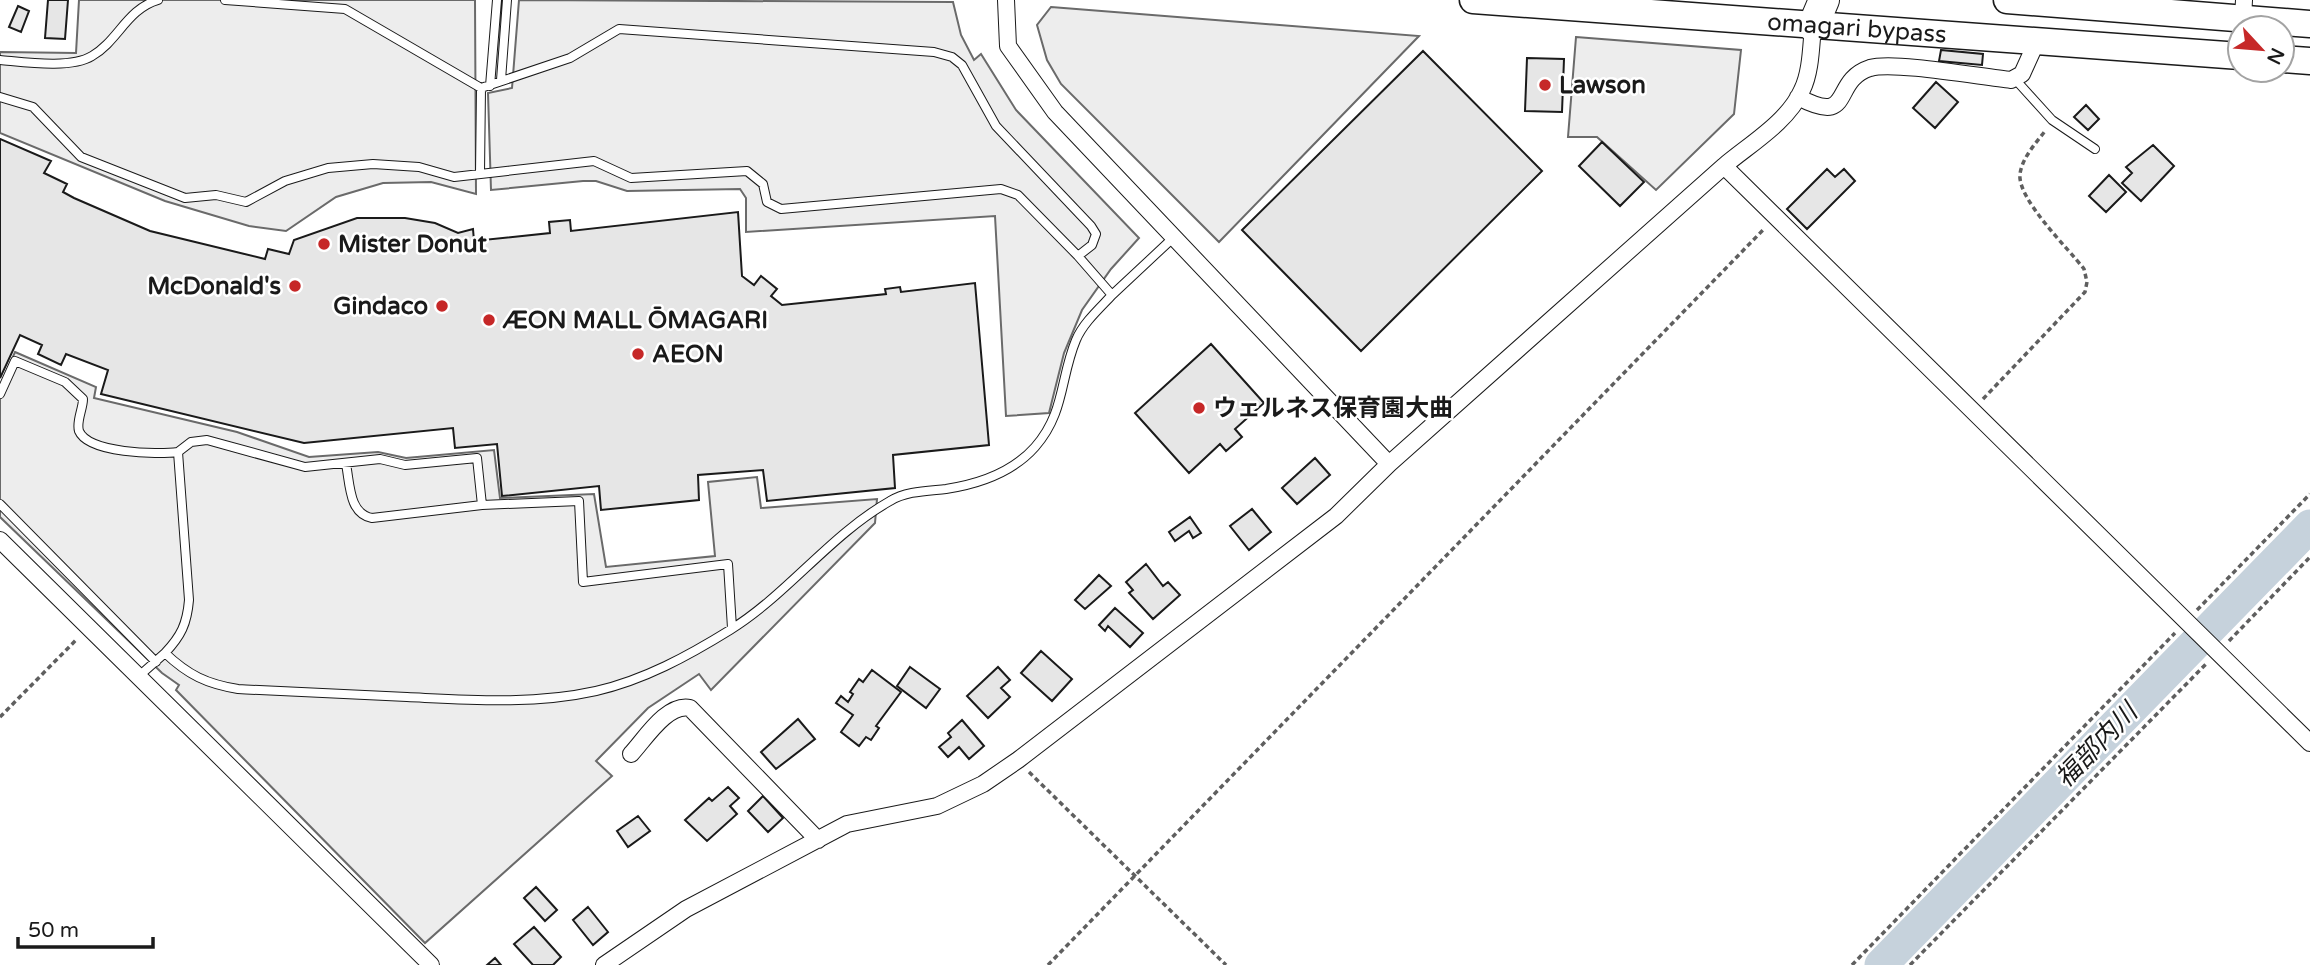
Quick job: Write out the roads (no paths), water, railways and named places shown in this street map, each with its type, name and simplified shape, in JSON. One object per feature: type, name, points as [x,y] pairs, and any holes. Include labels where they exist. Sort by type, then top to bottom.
[{"type":"highway","name":"omagari bypass","points":[[1473,0],[1814,9],[2036,43],[2226,55]]},
{"type":"highway","points":[[2007,0],[2244,9],[2310,23]]},
{"type":"street","points":[[1006,0],[1008,46],[1055,112],[1389,464]]},
{"type":"street","points":[[604,965],[686,909],[848,824],[937,806],[959,797],[1018,760],[1301,545],[1724,166],[1774,125],[1798,97],[1807,71],[1814,9]]},
{"type":"street","points":[[1798,97],[1821,109],[1835,106],[1857,75],[1880,65],[2014,78],[2022,74],[2029,64],[2036,43]]},
{"type":"street","points":[[1724,166],[2310,743]]},
{"type":"street","points":[[0,540],[431,965]]},
{"type":"street","points":[[631,754],[672,710],[683,706],[690,708],[818,840]]},
{"type":"lane","points":[[0,60],[41,63],[85,60],[95,55],[135,12],[158,0]]},
{"type":"lane","points":[[225,0],[345,9],[481,88],[570,58],[619,29],[934,52],[952,57],[962,65],[996,126],[1091,226],[1096,234],[1092,245],[1078,256]]},
{"type":"lane","points":[[490,86],[497,0]]},
{"type":"lane","points":[[501,80],[507,0]]},
{"type":"lane","points":[[2014,78],[2052,120],[2095,149]]},
{"type":"lane","points":[[480,173],[481,88]]},
{"type":"lane","points":[[0,97],[33,107],[81,157],[185,198],[216,195],[246,202],[285,181],[328,168],[373,164],[419,167],[454,177],[594,161],[631,178],[740,170],[760,179],[767,202],[781,209],[1001,189],[1018,195],[1112,295]]},
{"type":"lane","points":[[165,653],[183,670],[209,684],[238,689],[527,701],[597,690],[674,663],[733,628],[846,530],[892,499],[916,492],[968,485],[996,476],[1034,448],[1060,407],[1077,339],[1112,295],[1174,238]]},
{"type":"lane","points":[[0,394],[15,361],[74,387],[83,398],[78,428],[82,435],[99,446],[160,455],[178,452],[191,442],[207,440],[305,467],[380,459],[405,465],[477,458],[482,505]]},
{"type":"lane","points":[[139,676],[182,634],[187,621],[189,600],[178,452]]},
{"type":"lane","points":[[346,464],[355,509],[361,516],[372,518],[482,505],[579,501],[583,582],[728,564],[733,628]]},
{"type":"lane","points":[[0,504],[156,662]]},
{"type":"waterway","name":"福部内川","points":[[1881,965],[2310,526]]},
{"type":"place","name":"Lawson","points":[[1545,85]]},
{"type":"place","name":"Mister Donut","points":[[324,244]]},
{"type":"place","name":"McDonald's","points":[[295,286]]},
{"type":"place","name":"Gindaco","points":[[442,306]]},
{"type":"place","name":"ÆON MALL ŌMAGARI","points":[[489,320]]},
{"type":"place","name":"AEON","points":[[638,354]]},
{"type":"place","name":"ウェルネス保育園大曲","points":[[1199,408]]}]
